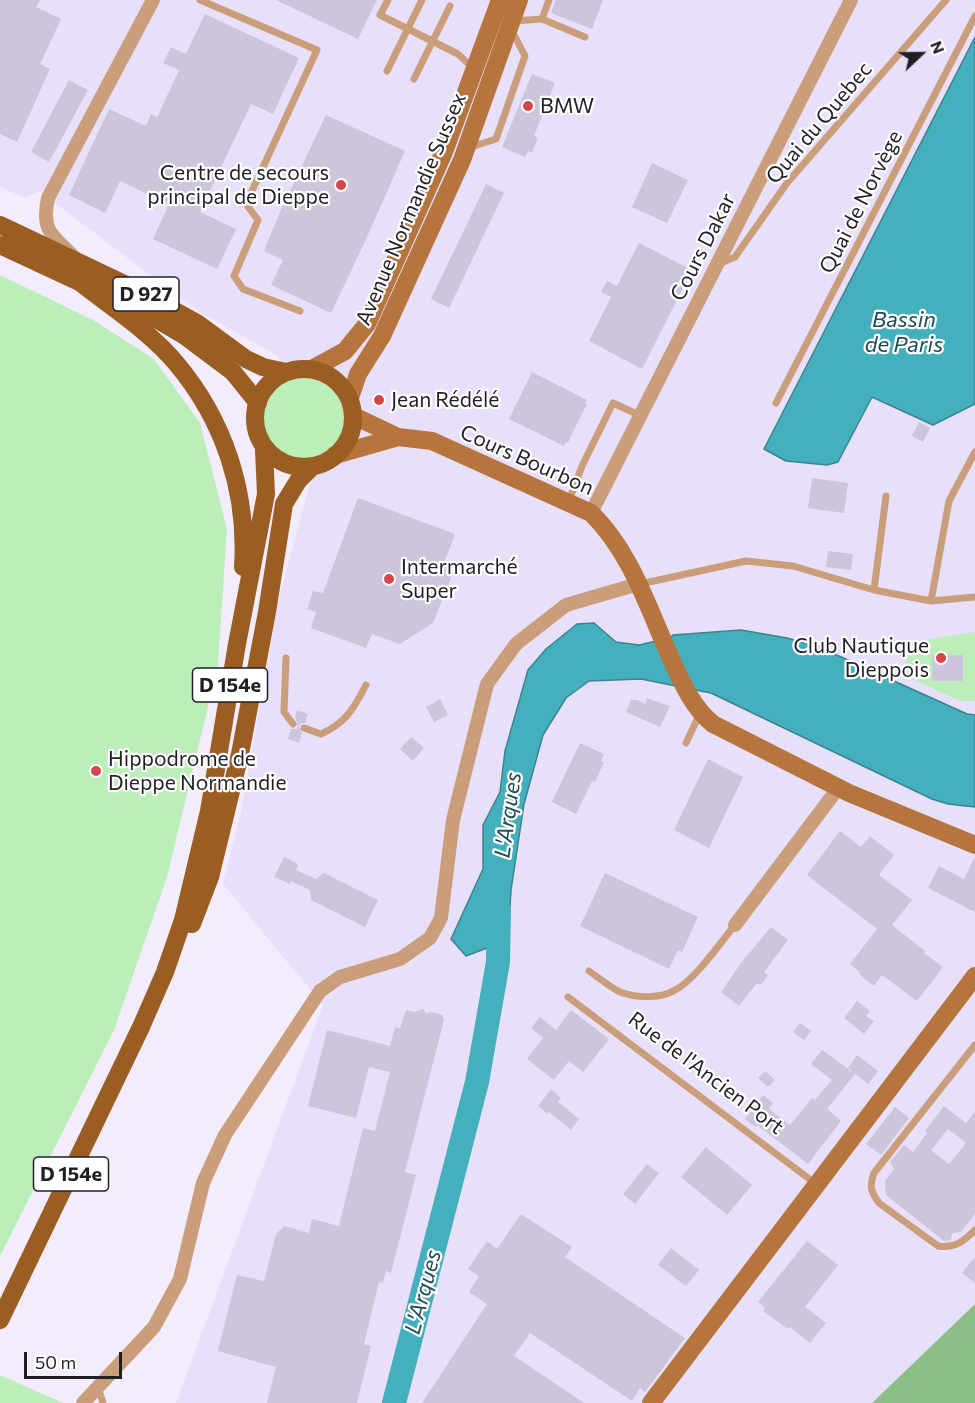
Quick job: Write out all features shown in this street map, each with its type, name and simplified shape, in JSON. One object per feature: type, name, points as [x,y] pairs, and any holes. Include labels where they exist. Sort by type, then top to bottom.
[{"type":"main road","name":"Avenue Normandie Sussex","points":[[312,369],[345,351],[367,324],[444,152],[500,0]]},
{"type":"main road","name":"Avenue Normandie Sussex","points":[[350,398],[363,364],[382,336],[466,149],[519,0]]},
{"type":"main road","name":"D 927","points":[[0,225],[143,293],[197,323],[246,359],[263,367],[286,372]]},
{"type":"main road","name":"D 927","points":[[0,245],[146,313],[185,336],[233,372],[258,403]]},
{"type":"main road","points":[[82,284],[148,336],[176,363],[214,418],[236,475],[243,523],[244,555],[237,644]]},
{"type":"main road","points":[[294,369],[312,369],[323,372],[339,382],[350,398],[354,416],[352,431],[345,444],[335,455],[311,468],[296,468],[276,460],[264,450],[256,430],[256,412],[267,387],[276,378],[294,369]]},
{"type":"main road","name":"Cours Bourbon","points":[[354,416],[398,437],[432,441],[591,513],[607,529],[628,561],[684,688],[700,713],[713,724],[839,787],[975,845]]},
{"type":"main road","name":"Cours Bourbon","points":[[335,455],[398,437]]},
{"type":"main road","name":"D 154e","points":[[0,1320],[141,1027],[183,920],[209,811],[237,644],[266,494],[264,450]]},
{"type":"main road","name":"D 154e","points":[[141,1027],[171,975],[210,877],[240,754],[267,612],[284,504],[298,481],[311,468]]},
{"type":"main road","points":[[651,1403],[975,976]]},
{"type":"street","points":[[82,265],[48,230],[44,216],[48,198],[153,0]]},
{"type":"street","name":"Cours Dakar","points":[[591,513],[851,0]]},
{"type":"street","points":[[83,1403],[154,1327],[180,1279],[203,1182],[225,1135],[320,991],[340,977],[400,959],[430,938],[441,918],[453,820],[487,684],[516,644],[566,605],[638,584]]},
{"type":"street","points":[[735,925],[839,787]]},
{"type":"lane","points":[[200,0],[317,50],[246,204],[258,220],[234,276],[243,289],[300,311]]},
{"type":"lane","points":[[388,0],[380,15],[458,54],[475,70]]},
{"type":"lane","points":[[387,71],[422,0]]},
{"type":"lane","points":[[542,19],[549,0]]},
{"type":"lane","name":"Quai du Quebec","points":[[717,264],[735,257],[787,183],[946,0]]},
{"type":"lane","points":[[414,79],[450,6]]},
{"type":"lane","name":"Quai de Norvège","points":[[776,403],[975,16]]},
{"type":"lane","points":[[466,149],[496,139],[525,56],[511,24],[542,19],[585,37]]},
{"type":"lane","points":[[568,502],[582,466],[613,403],[641,416]]},
{"type":"lane","points":[[931,601],[950,501],[975,452]]},
{"type":"lane","points":[[874,590],[886,496]]},
{"type":"lane","points":[[638,584],[746,561],[793,566],[874,590],[931,601],[975,597]]},
{"type":"lane","points":[[286,658],[284,712],[293,724]]},
{"type":"lane","points":[[304,728],[321,734],[337,727],[355,707],[366,685]]},
{"type":"lane","points":[[686,743],[700,713]]},
{"type":"lane","points":[[589,971],[621,992],[644,996],[663,996],[689,980],[735,925]]},
{"type":"lane","name":"Rue de l'Ancien Port","points":[[568,997],[816,1184]]},
{"type":"lane","points":[[975,1045],[874,1173],[870,1185],[879,1203],[938,1246],[957,1245],[966,1240],[975,1230]]},
{"type":"lane","points":[[98,1387],[103,1403]]},
{"type":"shaded area","points":[[0,0],[975,0],[975,37],[764,448],[838,462],[872,397],[933,425],[975,404],[975,715],[967,714],[819,647],[787,638],[741,630],[670,638],[640,645],[616,642],[594,623],[528,670],[505,751],[500,792],[483,825],[483,869],[451,939],[508,940],[511,890],[524,804],[543,735],[566,698],[589,680],[641,679],[711,693],[932,799],[948,804],[975,807],[975,1304],[872,1403],[176,1403],[323,1005],[223,884],[241,812],[279,598],[310,483],[278,356],[195,309],[39,191],[25,198],[0,187]]},
{"type":"green space","name":"Hippodrome de Dieppe Normandie","points":[[0,275],[93,320],[154,359],[200,423],[227,529],[218,665],[167,877],[114,1030],[0,1256]]},
{"type":"green space","points":[[303,378],[319,382],[332,390],[340,403],[344,419],[340,435],[332,448],[319,456],[303,460],[287,456],[274,448],[266,435],[262,419],[266,403],[274,390],[287,382]]},
{"type":"green space","name":"Club Nautique Dieppois","points":[[975,632],[975,701],[960,701],[902,674],[913,642]]},
{"type":"green space","points":[[975,1304],[975,1403],[872,1403]]},
{"type":"green space","points":[[0,1375],[63,1403],[0,1403]]},
{"type":"water","name":"Bassin de Paris","points":[[975,37],[975,404],[933,425],[872,397],[838,462],[827,465],[786,461],[764,449]]},
{"type":"water","points":[[594,623],[616,642],[639,645],[670,638],[673,635],[741,630],[787,638],[819,647],[967,714],[975,715],[975,807],[948,804],[932,799],[711,693],[641,679],[589,681],[566,698],[543,735],[524,804],[511,890],[508,940],[466,956],[451,939],[483,869],[483,825],[500,792],[505,751],[528,670],[546,649],[577,624]]},
{"type":"building","points":[[0,0],[40,0],[36,7],[61,19],[40,64],[50,69],[17,142],[0,134]]},
{"type":"building","points":[[276,0],[377,0],[358,39]]},
{"type":"building","points":[[556,0],[603,0],[592,29],[551,13]]},
{"type":"building","points":[[205,14],[299,58],[273,114],[251,104],[200,212],[236,229],[217,269],[153,239],[169,204],[120,181],[105,213],[69,195],[109,109],[146,126],[151,114],[157,117],[179,70],[163,63],[171,47],[186,54]]},
{"type":"building","points":[[532,74],[555,83],[534,136],[538,138],[532,153],[528,151],[525,157],[502,147]]},
{"type":"building","points":[[69,80],[88,90],[49,162],[31,152]]},
{"type":"building","points":[[326,115],[405,151],[331,313],[271,285],[283,260],[264,251]]},
{"type":"building","points":[[652,163],[688,180],[667,223],[632,207]]},
{"type":"building","points":[[486,184],[504,193],[449,308],[431,299]]},
{"type":"building","points":[[639,243],[692,270],[642,369],[589,341],[611,297],[601,292],[607,281],[617,286]]},
{"type":"building","points":[[532,372],[587,400],[568,443],[566,442],[564,446],[509,419]]},
{"type":"building","points":[[919,422],[930,428],[923,442],[912,436]]},
{"type":"building","points":[[812,478],[848,483],[844,513],[808,508]]},
{"type":"building","name":"Intermarché Super","points":[[358,498],[455,534],[444,563],[455,567],[433,623],[400,644],[372,634],[366,648],[311,628],[316,612],[307,609],[313,591],[323,593]]},
{"type":"building","points":[[828,551],[853,554],[851,570],[826,567]]},
{"type":"building","points":[[932,655],[963,655],[963,681],[932,681]]},
{"type":"building","points":[[647,698],[670,706],[660,727],[626,712],[631,700],[645,704]]},
{"type":"building","points":[[440,699],[448,715],[434,722],[426,707]]},
{"type":"building","points":[[297,710],[308,714],[305,723],[301,723],[299,727],[302,733],[299,743],[288,739],[291,729],[296,729],[298,726],[295,717]]},
{"type":"building","points":[[411,737],[424,748],[413,761],[400,749]]},
{"type":"building","points":[[580,743],[604,754],[601,761],[604,762],[576,814],[552,802]]},
{"type":"building","points":[[708,759],[743,777],[709,848],[674,830]]},
{"type":"building","points":[[840,831],[861,847],[870,836],[894,855],[879,875],[912,900],[892,925],[943,967],[917,1001],[882,975],[874,986],[850,964],[877,929],[807,875]]},
{"type":"building","points":[[975,856],[975,912],[928,888],[939,866],[964,879]]},
{"type":"building","points":[[284,857],[298,864],[296,870],[316,879],[324,873],[378,900],[365,927],[311,900],[310,890],[291,881],[290,884],[274,877]]},
{"type":"building","points":[[605,873],[698,917],[682,952],[678,950],[669,969],[580,926]]},
{"type":"building","points":[[771,927],[788,940],[764,972],[768,975],[761,985],[757,983],[739,1006],[721,992],[741,963]]},
{"type":"building","points":[[857,1001],[870,1011],[866,1016],[874,1021],[864,1034],[844,1018]]},
{"type":"building","points":[[423,1009],[426,1014],[431,1012],[442,1015],[444,1020],[405,1172],[416,1175],[391,1273],[386,1271],[383,1283],[379,1282],[364,1344],[371,1346],[357,1403],[267,1403],[276,1367],[218,1351],[237,1275],[264,1281],[276,1234],[284,1226],[309,1233],[312,1219],[339,1226],[363,1128],[375,1131],[390,1072],[369,1067],[356,1118],[308,1106],[327,1030],[390,1046],[395,1027],[400,1028],[406,1010],[415,1012]]},
{"type":"building","points":[[571,1010],[609,1039],[583,1072],[569,1061],[554,1080],[527,1059],[543,1038],[531,1028],[540,1017],[556,1030]]},
{"type":"building","points":[[800,1023],[811,1031],[804,1040],[793,1032]]},
{"type":"building","points":[[822,1050],[855,1074],[827,1109],[841,1121],[808,1164],[757,1125],[755,1127],[745,1119],[763,1095],[773,1103],[769,1109],[790,1125],[812,1098],[815,1100],[832,1080],[811,1064]]},
{"type":"building","points":[[857,1055],[878,1071],[868,1084],[848,1068]]},
{"type":"building","points":[[765,1071],[775,1080],[768,1087],[758,1078]]},
{"type":"building","points":[[551,1089],[561,1098],[558,1102],[579,1119],[571,1130],[538,1106]]},
{"type":"building","points":[[944,1106],[966,1123],[975,1111],[975,1214],[961,1232],[952,1233],[951,1240],[944,1241],[886,1195],[885,1181],[894,1169],[890,1162],[904,1145],[913,1152],[927,1133],[925,1131]],"holes":[[[948,1129],[966,1143],[949,1164],[931,1150]]]},
{"type":"building","points":[[895,1107],[909,1118],[881,1155],[866,1144]]},
{"type":"building","points":[[706,1147],[752,1185],[727,1215],[681,1177]]},
{"type":"building","points":[[647,1164],[659,1173],[635,1204],[623,1194]]},
{"type":"building","points":[[521,1214],[572,1247],[565,1257],[685,1338],[645,1392],[640,1388],[632,1401],[530,1333],[514,1356],[584,1403],[422,1403],[487,1304],[469,1292],[479,1276],[468,1269],[487,1241],[497,1249]]},
{"type":"building","points":[[807,1241],[838,1265],[805,1307],[826,1323],[810,1343],[790,1327],[788,1329],[763,1311],[765,1308],[758,1302]]},
{"type":"building","points":[[671,1248],[699,1270],[686,1286],[658,1265]]},
{"type":"building","points":[[975,1257],[975,1283],[962,1273]]},
{"type":"waterway","name":"L'Arques","points":[[394,1403],[477,1082],[498,962],[499,911]]},
{"type":"place","name":"BMW","points":[[528,106]]},
{"type":"place","name":"Centre de secours principal de Dieppe","points":[[341,185]]},
{"type":"place","name":"Jean Rédélé","points":[[379,400]]},
{"type":"place","name":"Intermarché Super","points":[[389,579]]},
{"type":"place","name":"Club Nautique Dieppois","points":[[941,658]]},
{"type":"place","name":"Hippodrome de Dieppe Normandie","points":[[96,771]]}]
